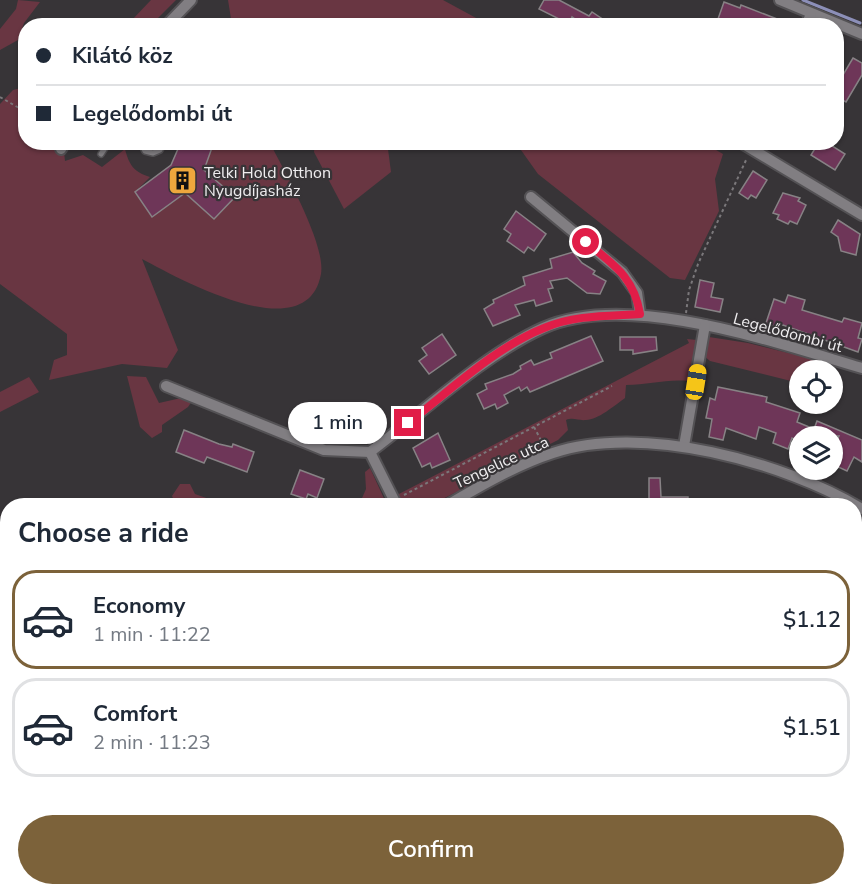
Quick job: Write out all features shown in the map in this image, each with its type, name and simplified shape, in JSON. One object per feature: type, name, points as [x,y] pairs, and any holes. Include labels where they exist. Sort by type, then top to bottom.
[{"type":"street","points":[[174,18],[191,0]]},
{"type":"street","points":[[780,0],[821,18]]},
{"type":"street","points":[[809,18],[811,14]]},
{"type":"street","points":[[844,27],[862,34]]},
{"type":"street","points":[[762,150],[862,215]]},
{"type":"street","points":[[531,197],[622,272],[636,293],[640,314]]},
{"type":"street","name":"Legelődombi út","points":[[370,452],[490,359],[544,327],[587,317],[640,314],[705,325],[862,368]]},
{"type":"street","points":[[684,446],[705,325]]},
{"type":"street","points":[[166,386],[324,450],[370,452],[393,498]]},
{"type":"street","name":"Tengelice utca","points":[[460,498],[489,481],[548,455],[582,446],[604,444],[684,446],[781,471],[844,498]]},
{"type":"lane","points":[[101,154],[104,150]]},
{"type":"lane","points":[[144,150],[153,153],[160,150]]},
{"type":"path","points":[[0,97],[18,107]]},
{"type":"path","points":[[684,322],[689,290],[698,264],[739,180],[745,159],[756,150]]},
{"type":"path","points":[[404,498],[612,386]]},
{"type":"path","points":[[534,427],[548,455]]},
{"type":"shaded area","points":[[18,0],[40,2],[28,18],[18,18],[18,40],[0,50],[0,29],[16,9]]},
{"type":"shaded area","points":[[151,0],[176,0],[158,18],[134,18]]},
{"type":"shaded area","points":[[228,0],[443,0],[476,18],[231,18]]},
{"type":"shaded area","points":[[18,89],[18,150],[64,150],[65,161],[83,155],[102,167],[125,150],[133,167],[150,177],[135,192],[152,217],[185,193],[215,218],[235,197],[204,170],[211,150],[274,150],[303,208],[317,245],[321,274],[311,296],[292,307],[268,308],[240,302],[183,280],[142,259],[178,350],[167,368],[122,364],[49,380],[54,360],[67,355],[67,334],[0,284],[0,104],[13,90]]},
{"type":"shaded area","points":[[314,150],[388,150],[391,172],[344,209]]},
{"type":"shaded area","points":[[521,150],[716,150],[723,154],[715,179],[719,211],[685,280],[670,278],[538,174]]},
{"type":"shaded area","points":[[709,337],[748,343],[817,360],[789,360],[789,381],[710,361],[703,355]]},
{"type":"shaded area","points":[[687,339],[697,340],[688,381],[626,385],[625,398],[601,415],[591,419],[566,420],[568,430],[558,440],[445,498],[398,498],[397,495],[689,343]]},
{"type":"shaded area","points":[[127,376],[146,377],[159,403],[181,398],[192,401],[188,407],[162,425],[162,432],[152,438],[140,427]]},
{"type":"shaded area","points":[[29,377],[39,392],[0,412],[0,392]]},
{"type":"shaded area","points":[[370,468],[384,498],[362,498],[366,489],[365,472]]},
{"type":"shaded area","points":[[180,484],[190,484],[195,494],[206,498],[173,498]]},
{"type":"building","points":[[544,0],[559,0],[589,16],[592,12],[601,18],[557,18],[539,9]]},
{"type":"building","points":[[724,2],[740,8],[741,5],[774,18],[718,18]]},
{"type":"building","points":[[853,58],[862,63],[862,75],[846,102],[844,101],[844,73]]},
{"type":"building","name":"Telki Hold Otthon Nyugdíjasház","points":[[178,150],[211,150],[204,170],[235,197],[214,219],[185,193],[152,217],[135,192],[171,165]]},
{"type":"building","points":[[814,150],[839,150],[845,154],[835,170],[811,155]]},
{"type":"building","points":[[753,171],[767,180],[756,198],[751,195],[748,199],[739,193]]},
{"type":"building","points":[[783,193],[800,198],[798,201],[806,205],[797,224],[790,221],[788,224],[777,219],[779,215],[773,213]]},
{"type":"building","points":[[516,211],[546,234],[534,251],[528,247],[524,253],[507,241],[511,234],[504,229]]},
{"type":"building","points":[[838,220],[860,234],[856,255],[841,251],[838,237],[831,232]]},
{"type":"building","points":[[573,252],[582,263],[595,271],[593,274],[606,281],[600,294],[587,293],[567,278],[550,281],[553,288],[548,289],[552,301],[536,306],[534,300],[515,305],[520,315],[493,326],[484,309],[494,303],[493,300],[525,285],[523,277],[552,268],[550,259]]},
{"type":"building","points":[[700,280],[714,283],[711,297],[723,299],[720,312],[695,307]]},
{"type":"building","points":[[788,295],[805,300],[802,310],[842,322],[844,318],[862,323],[858,338],[862,339],[858,352],[780,324],[779,328],[766,323],[774,299],[785,303]]},
{"type":"building","points":[[442,334],[456,355],[429,374],[419,361],[427,355],[422,348]]},
{"type":"building","points":[[591,336],[603,361],[530,392],[527,387],[521,391],[519,387],[504,395],[508,403],[497,409],[495,404],[484,409],[477,394],[487,389],[485,384],[513,374],[521,369],[520,366],[531,360],[534,365],[552,358],[550,353]]},
{"type":"building","points":[[620,337],[656,337],[657,350],[633,354],[633,350],[620,350]]},
{"type":"building","points":[[718,387],[767,397],[766,402],[789,409],[789,414],[800,414],[797,422],[807,426],[789,426],[788,449],[773,443],[776,433],[759,427],[756,439],[726,428],[723,440],[709,437],[712,419],[706,418],[710,398],[715,400]]},
{"type":"building","points":[[817,421],[829,426],[815,426]]},
{"type":"building","points":[[184,430],[219,444],[232,447],[233,444],[254,452],[247,472],[207,457],[204,463],[176,452]]},
{"type":"building","points":[[843,432],[862,440],[862,462],[854,457],[847,471],[843,469]]},
{"type":"building","points":[[438,433],[450,460],[432,468],[430,463],[422,467],[413,448]]},
{"type":"building","points":[[300,470],[324,479],[317,498],[308,494],[306,498],[303,498],[291,494]]},
{"type":"building","points":[[649,478],[660,478],[661,497],[688,497],[688,498],[649,498]]},
{"type":"waterway","points":[[803,0],[860,23]]},
{"type":"place","name":"Telki Hold Otthon Nyugdíjasház","points":[[183,181]]},
{"type":"route","points":[[408,423],[490,359],[544,327],[587,317],[640,314],[636,293],[622,272],[586,242]]}]
